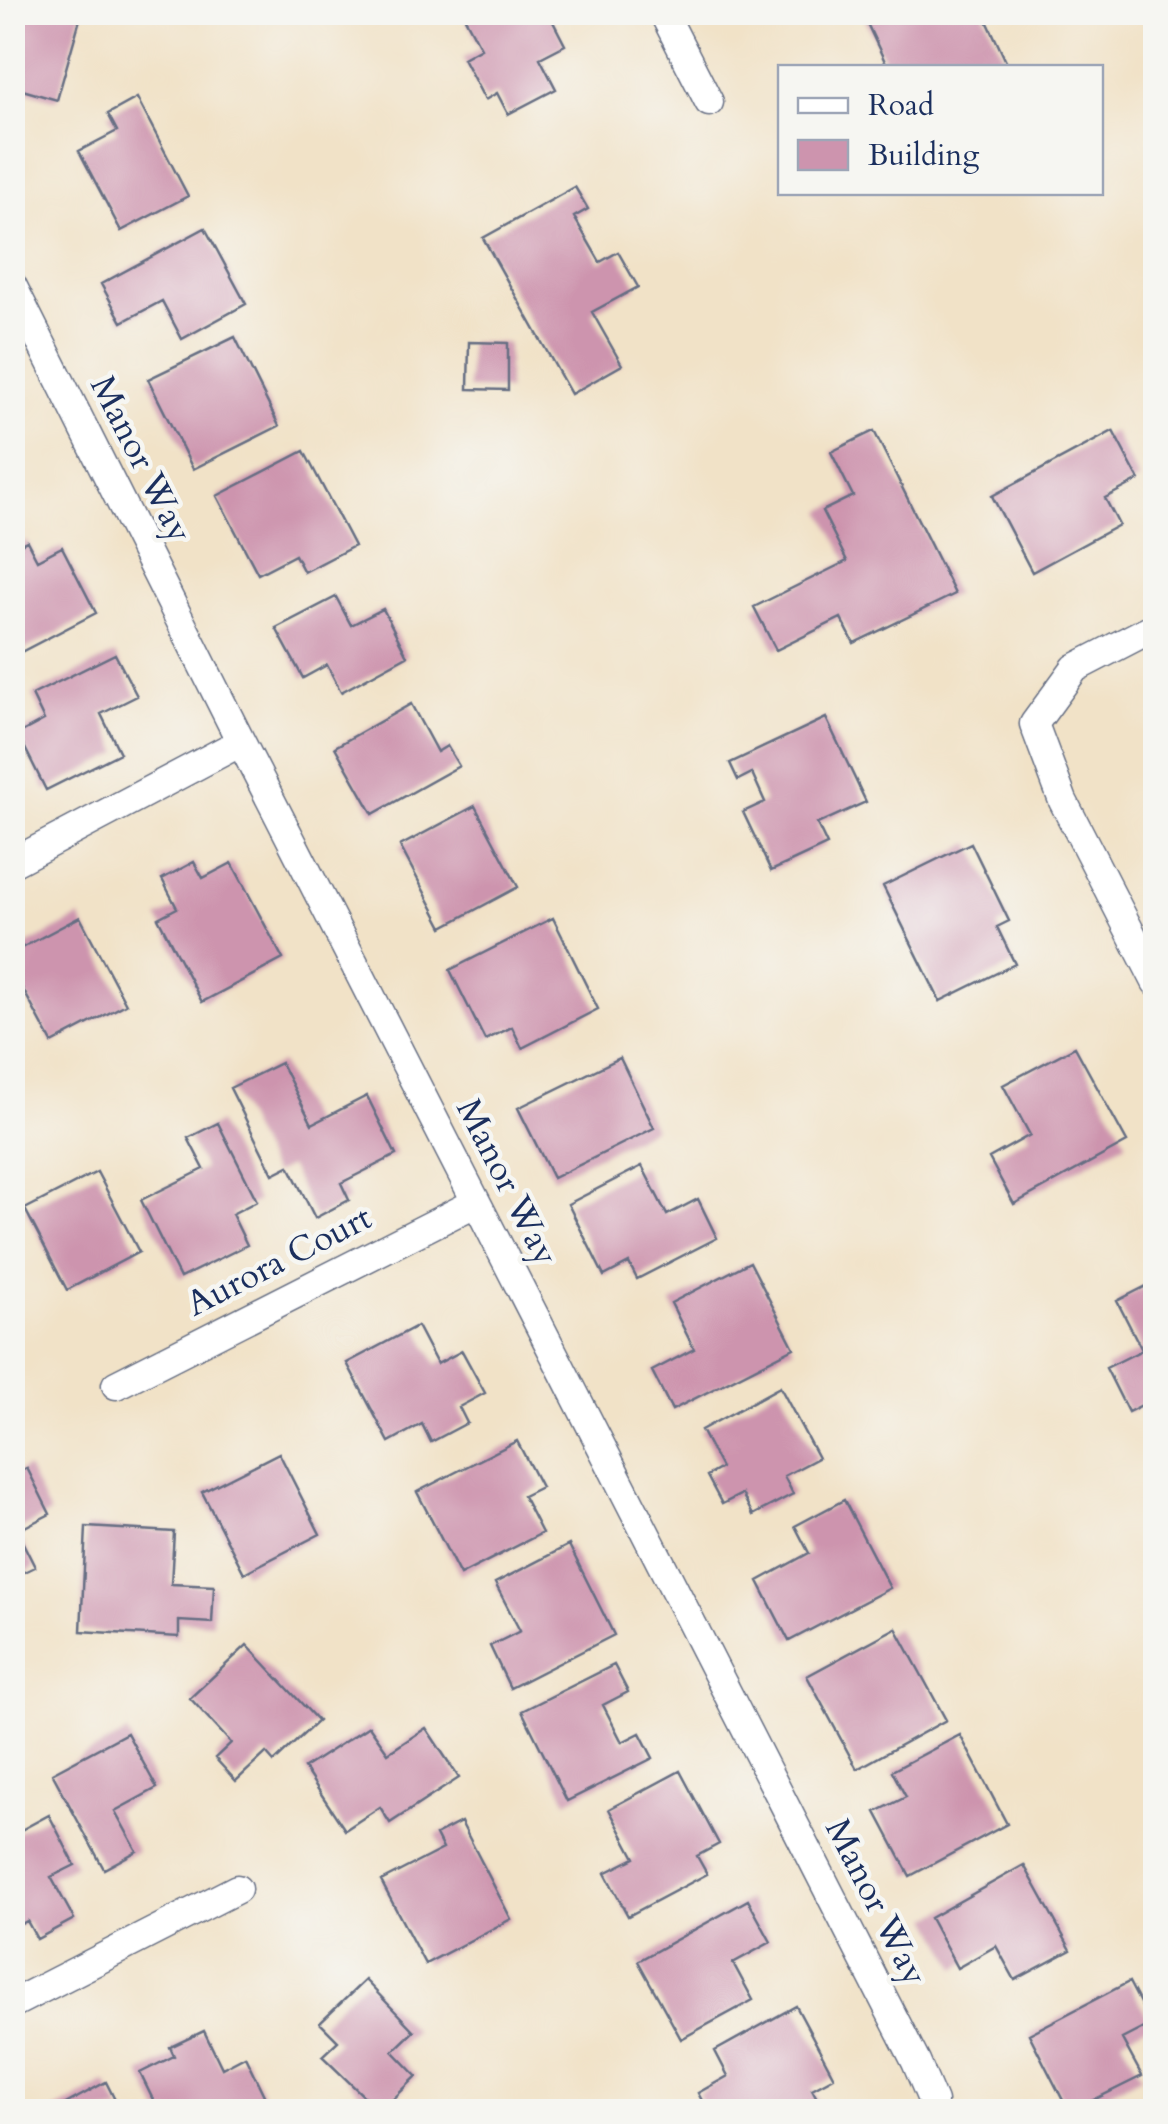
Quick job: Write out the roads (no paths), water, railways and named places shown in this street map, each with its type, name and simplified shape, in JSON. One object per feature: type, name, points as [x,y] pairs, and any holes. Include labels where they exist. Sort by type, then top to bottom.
[{"type":"street","points":[[663,12],[709,102]]},
{"type":"street","name":"Manor Way","points":[[12,285],[475,1203],[916,2062],[933,2102],[931,2112]]},
{"type":"street","points":[[1156,626],[1075,668],[1034,724],[1063,802],[1156,982]]},
{"type":"street","points":[[12,863],[241,742]]},
{"type":"street","name":"Aurora Court","points":[[116,1385],[475,1203]]},
{"type":"street","points":[[12,2004],[237,1890]]}]
